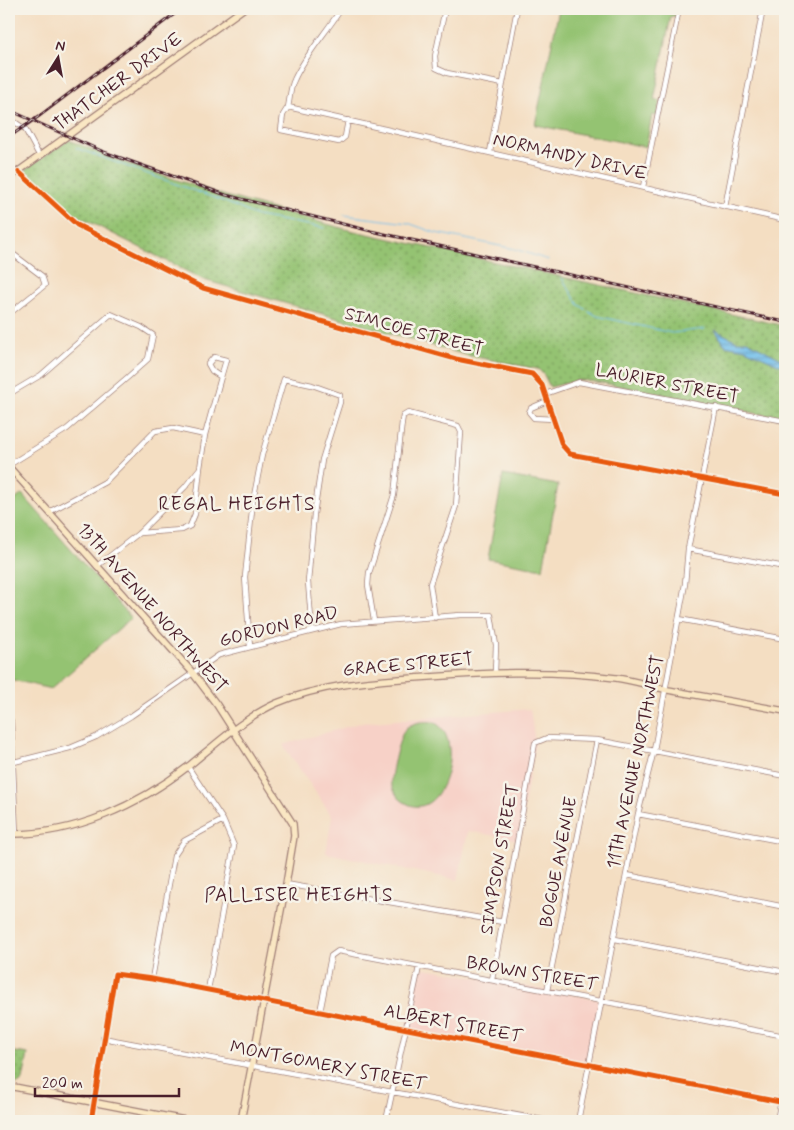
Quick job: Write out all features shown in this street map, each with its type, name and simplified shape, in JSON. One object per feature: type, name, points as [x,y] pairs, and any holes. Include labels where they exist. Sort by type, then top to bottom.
[{"type":"street","name":"THATCHER DRIVE","points":[[9,178],[244,9]]},
{"type":"street","points":[[341,9],[319,43],[306,56],[293,82],[288,107],[283,114],[281,130],[339,142],[345,136],[348,120]]},
{"type":"street","points":[[445,9],[435,56],[436,68],[447,73],[503,84]]},
{"type":"street","points":[[490,152],[517,9]]},
{"type":"street","points":[[643,188],[679,9]]},
{"type":"street","points":[[725,207],[764,9]]},
{"type":"street","name":"NORMANDY DRIVE","points":[[288,107],[785,220]]},
{"type":"street","points":[[9,118],[26,129],[40,157]]},
{"type":"street","name":"SIMCOE STREET","points":[[19,172],[77,225],[203,288],[456,359],[532,374],[542,385],[562,445],[570,454],[785,494]]},
{"type":"street","points":[[9,250],[42,276],[45,285],[9,314]]},
{"type":"street","points":[[9,394],[41,374],[111,314],[141,327],[153,335],[148,359],[67,429],[9,466]]},
{"type":"street","points":[[140,533],[182,530],[190,526],[195,514],[205,435],[226,360],[214,357],[208,364],[212,371],[221,377]]},
{"type":"street","points":[[250,647],[245,577],[253,501],[262,456],[284,380],[312,385],[340,395],[340,402],[322,460],[314,514],[308,582],[312,630]]},
{"type":"street","name":"LAURIER STREET","points":[[545,394],[580,382],[785,421]]},
{"type":"street","points":[[547,401],[531,408],[529,412],[534,418],[554,419]]},
{"type":"street","name":"11TH AVENUE NORTHWEST","points":[[578,1121],[638,814],[654,750],[685,584],[688,549],[716,408]]},
{"type":"street","points":[[374,621],[368,585],[369,573],[394,495],[403,416],[408,413],[458,426],[461,432],[456,506],[430,584],[435,618]]},
{"type":"street","points":[[49,512],[105,482],[155,431],[173,428],[205,435]]},
{"type":"street","name":"13TH AVENUE NORTHWEST","points":[[9,466],[192,672],[293,824],[294,836],[286,884],[241,1121]]},
{"type":"street","points":[[97,566],[140,533],[200,468]]},
{"type":"street","points":[[688,549],[785,567]]},
{"type":"street","name":"GORDON ROAD","points":[[14,762],[70,748],[96,737],[131,716],[219,655],[340,624],[491,615],[496,645],[495,672]]},
{"type":"street","points":[[678,619],[785,639]]},
{"type":"street","name":"GRACE STREET","points":[[9,834],[61,828],[100,817],[133,802],[188,767],[232,730],[277,703],[343,684],[520,671],[617,678],[665,689],[785,711]]},
{"type":"street","points":[[9,718],[11,721],[14,762],[16,834]]},
{"type":"street","name":"SIMPSON STREET","points":[[492,980],[535,743],[547,738],[597,740]]},
{"type":"street","points":[[597,740],[785,776]]},
{"type":"street","name":"BOGUE AVENUE","points":[[547,991],[597,740]]},
{"type":"street","points":[[188,767],[223,820],[234,846],[208,990]]},
{"type":"street","points":[[638,814],[785,842]]},
{"type":"street","points":[[152,979],[174,856],[184,841],[223,820]]},
{"type":"street","points":[[627,875],[785,907]]},
{"type":"street","points":[[286,884],[502,922]]},
{"type":"street","points":[[615,939],[785,972]]},
{"type":"street","name":"BROWN STREET","points":[[320,1012],[331,956],[338,951],[785,1036]]},
{"type":"street","points":[[386,1121],[419,967]]},
{"type":"street","name":"ALBERT STREET","points":[[103,1038],[115,974],[152,979],[783,1102]]},
{"type":"street","points":[[91,1121],[103,1038]]},
{"type":"street","name":"MONTGOMERY STREET","points":[[103,1038],[548,1121]]},
{"type":"street","points":[[777,1121],[783,1102],[785,1079]]},
{"type":"street","points":[[9,1086],[190,1121]]},
{"type":"shaded area","points":[[530,709],[535,743],[518,840],[468,831],[458,880],[326,853],[332,816],[283,745],[360,723]]},
{"type":"shaded area","points":[[419,967],[601,1000],[589,1065],[406,1029]]},
{"type":"green space","points":[[559,9],[678,9],[676,16],[671,16],[654,100],[660,101],[657,116],[652,115],[646,147],[535,125]]},
{"type":"green space","points":[[69,140],[126,163],[226,196],[345,229],[785,326],[785,419],[581,380],[550,387],[544,375],[538,369],[466,355],[204,280],[76,215],[25,172],[27,168]]},
{"type":"green space","points":[[503,475],[558,485],[543,569],[488,559]]},
{"type":"green space","points":[[22,494],[131,618],[51,689],[9,679],[9,505]]},
{"type":"green space","points":[[420,722],[434,722],[444,732],[449,746],[449,763],[445,779],[438,794],[427,804],[415,806],[399,798],[391,783],[391,778],[396,754],[404,731],[409,726]]},
{"type":"green space","points":[[9,1051],[28,1054],[23,1080],[18,1084],[9,1082]]},
{"type":"water","points":[[715,330],[737,341],[747,341],[785,361],[785,367],[745,349],[725,345]]},
{"type":"waterway","points":[[76,148],[223,201],[257,216],[325,228]]},
{"type":"waterway","points":[[344,215],[408,223],[436,233],[515,249],[548,260]]},
{"type":"waterway","points":[[562,278],[579,305],[597,316],[672,333],[705,329]]},
{"type":"railway","points":[[9,137],[181,9]]},
{"type":"railway","points":[[9,110],[104,152],[226,195],[371,231],[785,322]]},
{"type":"cycle path","points":[[19,172],[77,225],[203,288],[456,359],[532,374],[542,385],[562,445],[570,454],[785,494]]},
{"type":"cycle path","points":[[91,1121],[115,974],[152,979],[785,1103]]},
{"type":"district","name":"REGAL HEIGHTS","points":[[237,504]]},
{"type":"district","name":"PALLISER HEIGHTS","points":[[299,895]]}]
